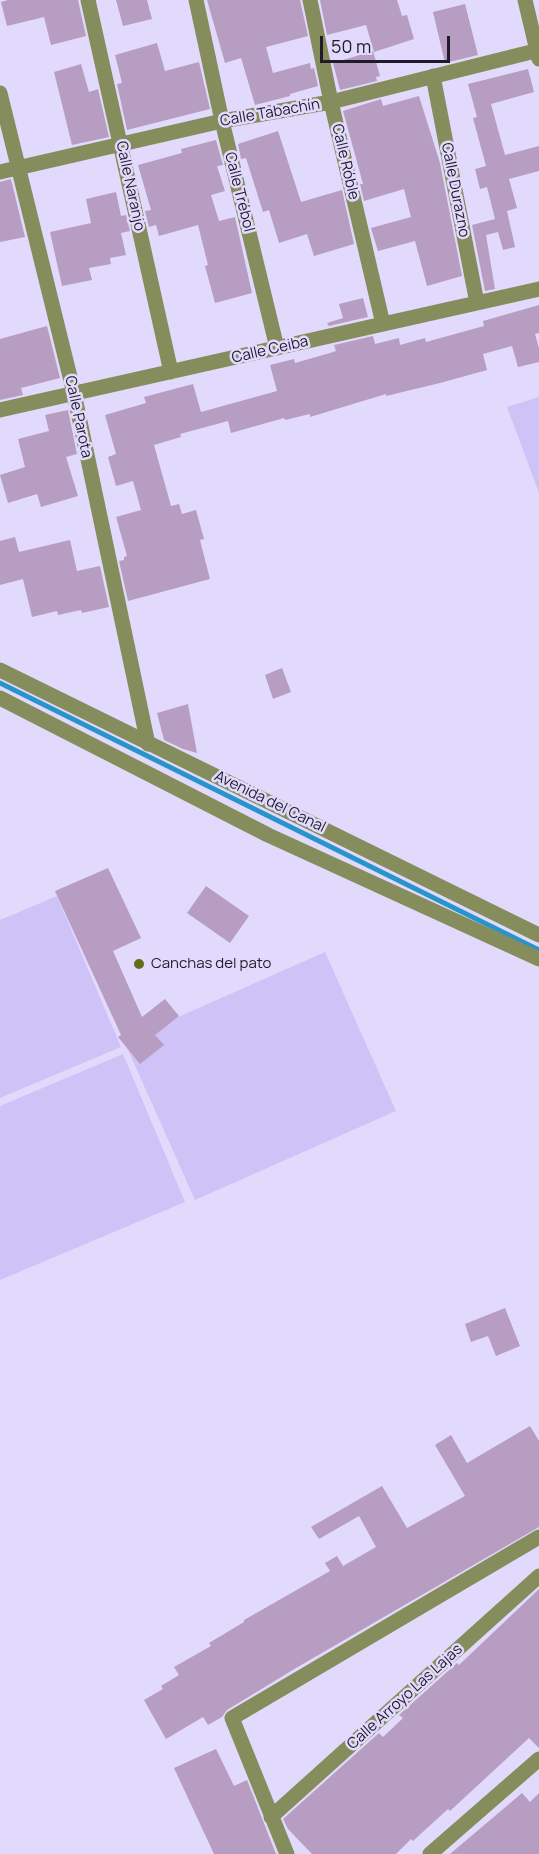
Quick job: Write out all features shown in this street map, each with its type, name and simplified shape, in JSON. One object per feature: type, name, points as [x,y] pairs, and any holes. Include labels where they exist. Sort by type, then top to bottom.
[{"type":"street","name":"Calle Naranjo","points":[[88,0],[171,372]]},
{"type":"street","name":"Calle Trébol","points":[[196,0],[222,121],[277,348]]},
{"type":"street","name":"Calle Róble","points":[[310,0],[331,102],[383,324]]},
{"type":"street","points":[[525,0],[538,53]]},
{"type":"street","name":"Calle Tabachín","points":[[0,172],[222,121],[331,102],[538,53]]},
{"type":"street","name":"Calle Durazno","points":[[434,76],[477,303]]},
{"type":"street","name":"Calle Parota","points":[[0,93],[74,393],[148,744]]},
{"type":"street","name":"Calle Ceiba","points":[[0,410],[539,289]]},
{"type":"street","name":"Avenida del Canal","points":[[0,670],[539,935]]},
{"type":"street","points":[[0,698],[268,835],[539,959]]},
{"type":"street","points":[[287,1854],[232,1718],[539,1537]]},
{"type":"street","name":"Calle Arroyo Las Lajas","points":[[271,1818],[539,1576]]},
{"type":"street","points":[[430,1854],[539,1759]]},
{"type":"shaded area","points":[[539,397],[539,493],[507,407]]},
{"type":"shaded area","points":[[57,896],[121,1047],[0,1098],[0,920]]},
{"type":"shaded area","points":[[325,952],[396,1111],[195,1200],[124,1041]]},
{"type":"shaded area","points":[[123,1054],[185,1202],[0,1280],[0,1106]]},
{"type":"building","points":[[8,0],[78,0],[86,36],[51,45],[44,17],[7,26],[1,2]]},
{"type":"building","points":[[116,0],[147,0],[152,19],[123,26]]},
{"type":"building","points":[[207,0],[300,0],[308,36],[266,47],[273,73],[310,63],[311,69],[314,68],[318,86],[255,105],[241,58],[225,63]]},
{"type":"building","points":[[320,0],[397,0],[402,16],[407,15],[414,39],[374,52],[366,25],[327,35]]},
{"type":"building","points":[[465,4],[478,55],[445,63],[433,12]]},
{"type":"building","points":[[157,43],[165,71],[199,62],[210,109],[127,130],[117,84],[122,83],[115,55]]},
{"type":"building","points":[[373,51],[380,76],[376,77],[377,81],[340,90],[333,63]]},
{"type":"building","points":[[81,64],[89,92],[98,89],[109,137],[72,145],[54,72]]},
{"type":"building","points":[[528,69],[534,92],[491,104],[505,155],[539,146],[539,171],[509,179],[517,208],[507,211],[515,247],[503,250],[498,232],[486,235],[495,289],[485,291],[472,225],[495,219],[487,187],[480,189],[475,169],[486,166],[473,118],[477,117],[468,84]]},
{"type":"building","points":[[419,96],[440,163],[462,276],[427,286],[415,241],[378,251],[371,228],[411,217],[404,189],[364,201],[360,184],[363,184],[343,111],[381,99],[383,106]]},
{"type":"building","points":[[278,131],[301,202],[342,190],[354,244],[314,256],[307,234],[279,243],[269,210],[263,212],[246,158],[241,159],[238,144]]},
{"type":"building","points":[[216,140],[223,165],[217,166],[225,191],[211,195],[219,221],[235,217],[252,293],[215,303],[205,266],[208,265],[198,225],[159,236],[156,225],[149,227],[145,211],[151,210],[138,165],[182,153],[181,149]]},
{"type":"building","points":[[11,179],[25,237],[0,242],[0,182]]},
{"type":"building","points":[[116,192],[121,216],[126,215],[130,231],[121,233],[126,255],[110,258],[111,264],[89,268],[92,280],[62,286],[50,232],[91,223],[86,199]]},
{"type":"building","points":[[363,298],[368,317],[329,326],[327,323],[343,318],[339,304]]},
{"type":"building","points":[[539,305],[539,333],[535,334],[539,348],[539,362],[518,367],[512,346],[483,354],[487,370],[440,383],[386,396],[386,394],[310,417],[310,414],[285,420],[284,418],[231,433],[228,421],[180,434],[181,437],[154,445],[171,506],[179,504],[182,514],[196,510],[204,539],[200,540],[210,579],[128,601],[119,561],[124,560],[127,556],[116,517],[141,510],[133,481],[116,486],[108,457],[116,454],[105,415],[146,403],[144,397],[193,384],[201,412],[277,391],[270,365],[294,359],[295,363],[336,351],[334,345],[373,336],[375,344],[399,338],[400,345],[425,338],[426,342],[484,326],[483,321]]},
{"type":"building","points":[[47,326],[60,378],[21,388],[23,395],[0,400],[0,339]]},
{"type":"building","points":[[68,410],[77,454],[66,457],[78,496],[41,507],[37,494],[8,503],[0,475],[25,467],[18,439],[49,431],[45,415]]},
{"type":"building","points":[[15,537],[19,552],[70,540],[77,571],[100,566],[109,607],[58,615],[57,611],[32,617],[23,579],[0,585],[0,541]]},
{"type":"building","points":[[282,668],[291,692],[273,699],[265,675]]},
{"type":"building","points":[[188,704],[197,753],[164,740],[157,713]]},
{"type":"building","points":[[108,868],[141,938],[113,951],[142,1017],[165,999],[179,1016],[155,1035],[164,1045],[140,1064],[118,1037],[121,1035],[55,891]]},
{"type":"building","points":[[206,886],[249,916],[230,943],[187,913]]},
{"type":"building","points":[[505,1308],[520,1346],[496,1356],[488,1336],[471,1342],[465,1324]]},
{"type":"building","points":[[530,1426],[539,1441],[539,1527],[296,1668],[227,1710],[222,1717],[208,1725],[203,1717],[166,1739],[144,1700],[163,1689],[161,1686],[179,1675],[174,1667],[211,1646],[209,1643],[244,1620],[330,1571],[325,1563],[337,1556],[343,1566],[376,1547],[359,1516],[319,1539],[311,1527],[382,1486],[407,1528],[465,1496],[435,1445],[451,1435],[467,1463]]},
{"type":"building","points":[[539,1589],[539,1748],[529,1738],[450,1811],[448,1809],[396,1854],[312,1854],[288,1829],[283,1819],[379,1733],[383,1737],[403,1718],[399,1715],[457,1663],[459,1665]]},
{"type":"building","points":[[216,1749],[234,1786],[247,1780],[276,1854],[214,1854],[174,1768]]},
{"type":"building","points":[[522,1793],[530,1802],[539,1793],[539,1854],[450,1854]]},
{"type":"waterway","points":[[0,683],[539,950]]},
{"type":"place","name":"Canchas del pato","points":[[139,964]]}]
